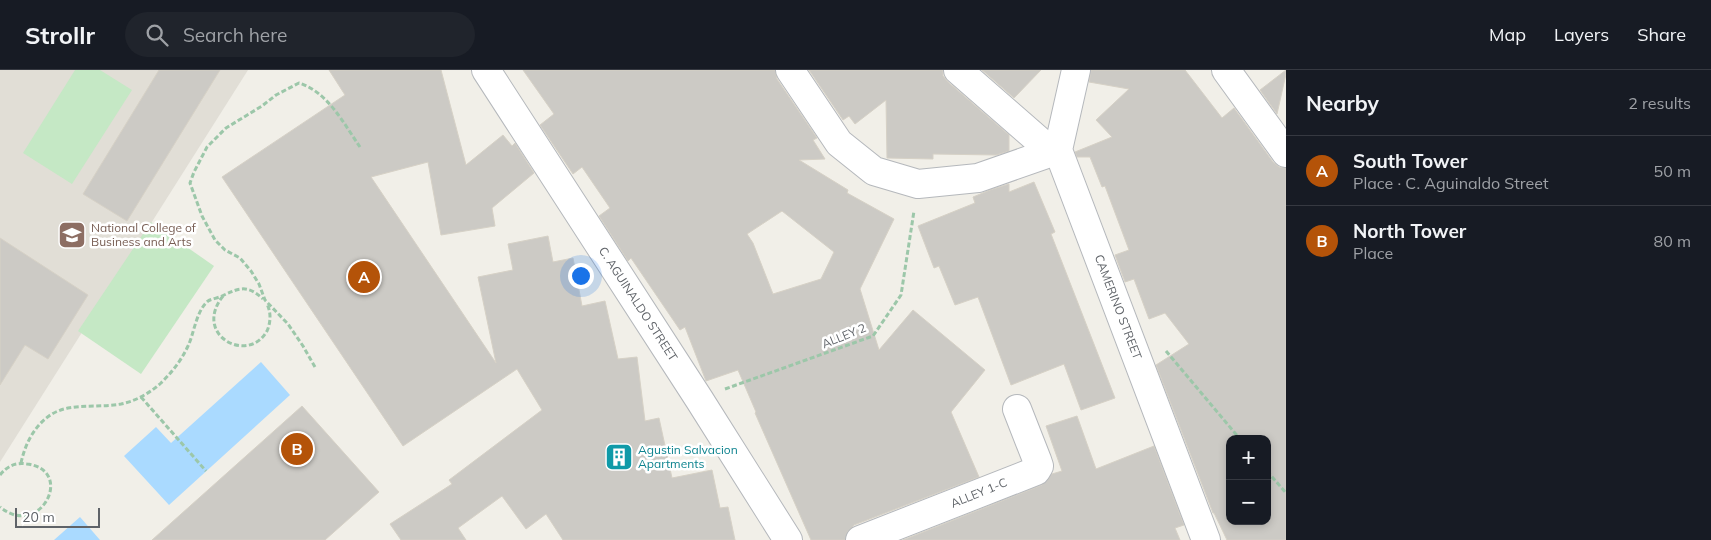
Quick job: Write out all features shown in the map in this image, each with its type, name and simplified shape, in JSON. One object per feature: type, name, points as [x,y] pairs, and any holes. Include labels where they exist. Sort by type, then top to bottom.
[{"type":"street","name":"C. AGUINALDO STREET","points":[[486,70],[788,540]]},
{"type":"street","points":[[790,70],[839,143],[874,171],[918,184],[978,178],[1055,151]]},
{"type":"street","points":[[958,70],[1055,151]]},
{"type":"street","points":[[1055,151],[1076,70]]},
{"type":"street","points":[[1226,70],[1286,153]]},
{"type":"street","name":"CAMERINO STREET","points":[[1055,151],[1206,540]]},
{"type":"street","name":"ALLEY 1-C","points":[[860,540],[1036,471],[1039,466],[1017,409]]},
{"type":"path","points":[[223,296],[214,310],[215,327],[225,340],[240,346],[256,342],[264,336],[270,318],[269,309],[259,284],[240,258],[225,250],[215,240],[202,216],[190,183],[207,147],[226,128],[276,95],[299,83],[321,94],[338,114],[360,147]]},
{"type":"path","name":"ALLEY 2","points":[[699,399],[873,336],[901,295],[918,184]]},
{"type":"path","points":[[21,463],[24,449],[34,430],[48,417],[66,408],[121,404],[142,397],[159,384],[176,368],[189,344],[196,320],[208,302],[240,288],[258,294],[288,324],[304,346],[315,367]]},
{"type":"path","points":[[1160,344],[1237,435]]},
{"type":"path","points":[[142,397],[206,471]]},
{"type":"path","points":[[0,475],[12,465],[30,464],[46,474],[52,492],[45,510],[30,519],[14,518],[6,514],[0,507]]},
{"type":"path","points":[[1271,476],[1286,493]]},
{"type":"shaded area","name":"National College of Business and Arts","points":[[0,70],[248,70],[0,462]]},
{"type":"green space","points":[[75,70],[100,70],[132,90],[72,184],[23,153]]},
{"type":"green space","points":[[151,222],[214,266],[141,374],[78,331]]},
{"type":"water","points":[[261,362],[290,395],[169,505],[124,456],[156,427],[171,443]]},
{"type":"water","points":[[80,517],[100,540],[54,540]]},
{"type":"building","points":[[159,70],[220,70],[127,221],[83,194]]},
{"type":"building","points":[[329,70],[441,70],[466,165],[503,135],[512,146],[515,143],[534,173],[492,208],[495,226],[441,235],[428,162],[371,177],[496,363],[478,277],[513,270],[508,244],[548,236],[553,262],[573,258],[582,306],[605,301],[618,359],[637,357],[645,421],[659,418],[672,478],[712,470],[720,508],[728,507],[735,540],[563,540],[546,514],[526,529],[502,496],[458,528],[466,540],[401,540],[390,524],[452,484],[449,480],[542,410],[517,369],[403,446],[222,177],[345,95]]},
{"type":"building","points":[[523,70],[775,70],[777,79],[817,138],[813,140],[825,159],[799,160],[848,190],[847,193],[894,219],[860,289],[879,350],[913,310],[985,370],[951,412],[979,477],[854,525],[848,531],[845,540],[811,540],[738,370],[706,381],[685,327],[680,330],[631,258],[628,261],[599,216],[610,208],[582,167],[573,174],[540,125],[554,114]],"holes":[[[782,211],[834,252],[821,279],[773,294],[753,243],[747,234]]]},
{"type":"building","points":[[809,70],[943,70],[943,76],[948,82],[1009,135],[1009,151],[996,155],[933,154],[933,159],[887,158],[886,100],[855,124],[849,116],[843,120]]},
{"type":"building","points":[[982,70],[1041,70],[1014,98]]},
{"type":"building","points":[[1091,70],[1185,70],[1222,118],[1234,108],[1273,162],[1279,167],[1286,168],[1286,540],[1227,540],[1213,513],[1156,365],[1189,344],[1165,313],[1149,319],[1134,279],[1125,282],[1115,255],[1129,250],[1105,186],[1102,187],[1090,157],[1077,157],[1075,152],[1112,137],[1096,120],[1129,89],[1089,82]]},
{"type":"building","points":[[1286,70],[1286,74],[1277,114],[1260,90]]},
{"type":"building","points":[[1034,182],[1055,232],[1051,234],[1115,398],[1081,410],[1064,364],[1011,385],[978,297],[955,305],[939,266],[934,268],[918,226],[975,203],[973,197],[990,190],[1009,184],[1009,192]]},
{"type":"building","points":[[0,238],[88,295],[48,359],[25,345],[0,385]]},
{"type":"building","points":[[302,406],[379,492],[325,540],[152,540]]},
{"type":"building","points":[[1077,416],[1096,469],[1154,446],[1184,525],[1175,528],[1180,540],[903,540],[1042,485],[1052,474],[1062,471],[1046,426]]},
{"type":"place","name":"National College of Business and Arts","points":[[72,235]]},
{"type":"place","name":"South Tower","points":[[364,277]]},
{"type":"place","name":"North Tower","points":[[297,449]]},
{"type":"place","name":"Agustin Salvacion Apartments","points":[[619,457]]}]
